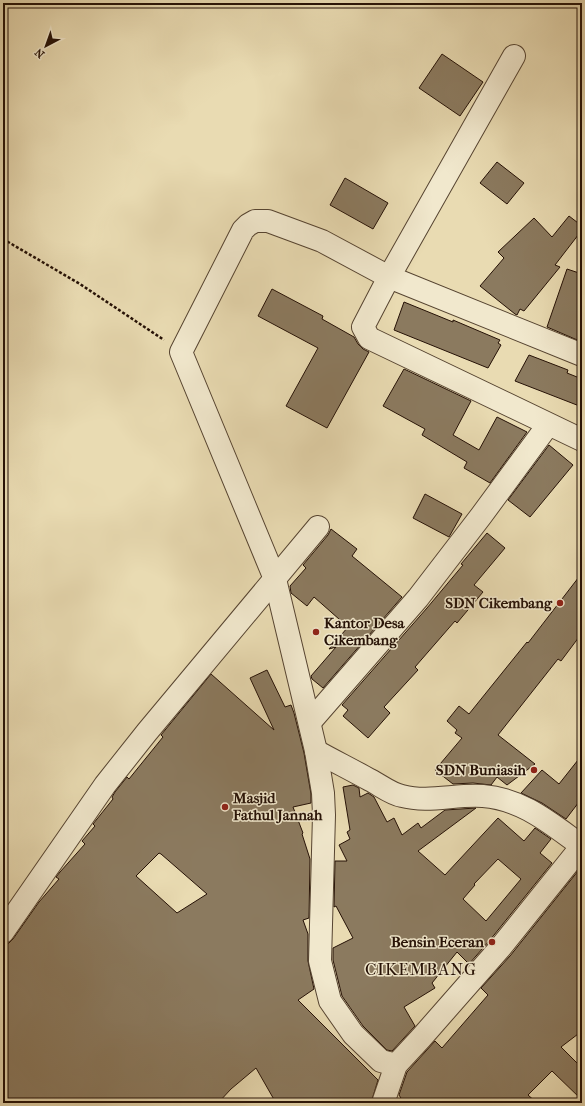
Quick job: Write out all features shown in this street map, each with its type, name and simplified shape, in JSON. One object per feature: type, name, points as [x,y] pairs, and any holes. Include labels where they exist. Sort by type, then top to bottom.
[{"type":"street","points":[[514,56],[389,277],[363,327],[369,338],[582,440]]},
{"type":"street","points":[[396,1065],[381,1061],[353,1034],[330,1001],[320,960],[324,814],[323,793],[310,722],[274,579],[181,352],[243,230],[255,221],[268,221],[322,241],[389,277],[582,355]]},
{"type":"street","points":[[310,722],[418,598],[548,425]]},
{"type":"street","points":[[3,932],[105,785],[152,726],[318,527]]},
{"type":"street","points":[[316,751],[400,796],[420,799],[483,796],[509,801],[523,806],[538,815],[582,846],[500,948],[396,1065],[383,1103]]},
{"type":"path","points":[[3,239],[80,284],[181,352]]},
{"type":"building","points":[[442,54],[483,82],[460,116],[419,88]]},
{"type":"building","points":[[497,162],[524,183],[507,204],[480,183]]},
{"type":"building","points":[[345,178],[388,203],[373,229],[330,205]]},
{"type":"building","points":[[569,216],[582,226],[582,230],[555,265],[560,267],[524,311],[520,309],[517,315],[515,314],[480,286],[504,258],[498,252],[534,218],[552,237]]},
{"type":"building","points":[[567,269],[582,274],[582,342],[547,327]]},
{"type":"building","points":[[272,289],[323,316],[322,319],[354,337],[363,349],[369,352],[327,428],[286,406],[318,348],[258,316]]},
{"type":"building","points":[[404,302],[453,322],[453,320],[500,340],[498,343],[501,345],[488,368],[394,330]]},
{"type":"building","points":[[529,355],[568,370],[567,373],[582,379],[582,407],[515,381]]},
{"type":"building","points":[[404,369],[471,401],[453,435],[479,450],[497,417],[527,432],[490,483],[464,468],[467,462],[422,435],[425,429],[383,406]]},
{"type":"building","points":[[549,445],[573,465],[530,517],[508,500]]},
{"type":"building","points":[[425,494],[462,514],[449,537],[413,518]]},
{"type":"building","points":[[331,529],[357,549],[352,556],[402,597],[323,688],[312,679],[311,676],[336,647],[329,649],[348,627],[314,597],[307,606],[291,593],[290,586],[306,568],[303,565],[328,535]]},
{"type":"building","points":[[487,533],[505,548],[474,585],[483,592],[457,623],[455,621],[415,667],[418,670],[384,707],[390,713],[368,738],[343,716],[348,710],[342,705],[427,608],[463,565],[461,564]]},
{"type":"building","points":[[582,573],[582,633],[561,661],[558,659],[498,735],[535,764],[507,785],[497,777],[491,785],[473,783],[453,784],[435,770],[462,738],[455,733],[457,730],[447,721],[459,706],[469,714],[527,642],[528,643]]},
{"type":"building","points":[[267,670],[285,707],[291,705],[304,753],[311,794],[311,803],[293,807],[303,833],[302,834],[310,859],[309,918],[303,920],[308,934],[308,961],[314,989],[298,1000],[378,1080],[371,1103],[276,1103],[256,1068],[231,1089],[218,1103],[11,1103],[3,1096],[3,944],[9,943],[13,939],[39,902],[59,879],[56,877],[85,844],[82,841],[95,826],[93,824],[113,799],[112,797],[115,792],[127,777],[129,779],[163,737],[161,735],[211,674],[274,730],[250,678]],"holes":[[[159,853],[207,894],[177,913],[136,876]]]},
{"type":"building","points":[[582,755],[582,798],[566,819],[542,803],[521,793],[542,770],[559,784]]},
{"type":"building","points":[[353,785],[359,788],[360,797],[368,793],[374,797],[387,822],[394,818],[402,835],[418,823],[421,828],[445,810],[476,808],[418,851],[445,875],[498,818],[524,841],[535,828],[551,839],[540,853],[552,863],[469,964],[457,952],[432,983],[435,988],[404,1007],[415,1026],[392,1051],[387,1050],[363,1026],[342,996],[333,960],[333,948],[353,938],[336,906],[334,907],[335,861],[347,861],[339,845],[350,839],[347,832],[350,830],[343,787]],"holes":[[[498,859],[521,879],[486,921],[463,899],[475,885],[474,884]]]},
{"type":"building","points":[[582,866],[582,1031],[561,1047],[582,1068],[582,1100],[552,1071],[528,1095],[537,1103],[404,1103],[399,1095],[407,1072],[435,1041],[442,1048],[488,995],[481,988],[510,956]]},
{"type":"place","name":"SDN Cikembang","points":[[560,603]]},
{"type":"place","name":"Kantor Desa Cikembang","points":[[316,632]]},
{"type":"place","name":"SDN Buniasih","points":[[534,770]]},
{"type":"place","name":"Masjid Fathul Jannah","points":[[225,807]]},
{"type":"place","name":"Bensin Eceran","points":[[492,942]]},
{"type":"district","name":"CIKEMBANG","points":[[421,969]]}]
